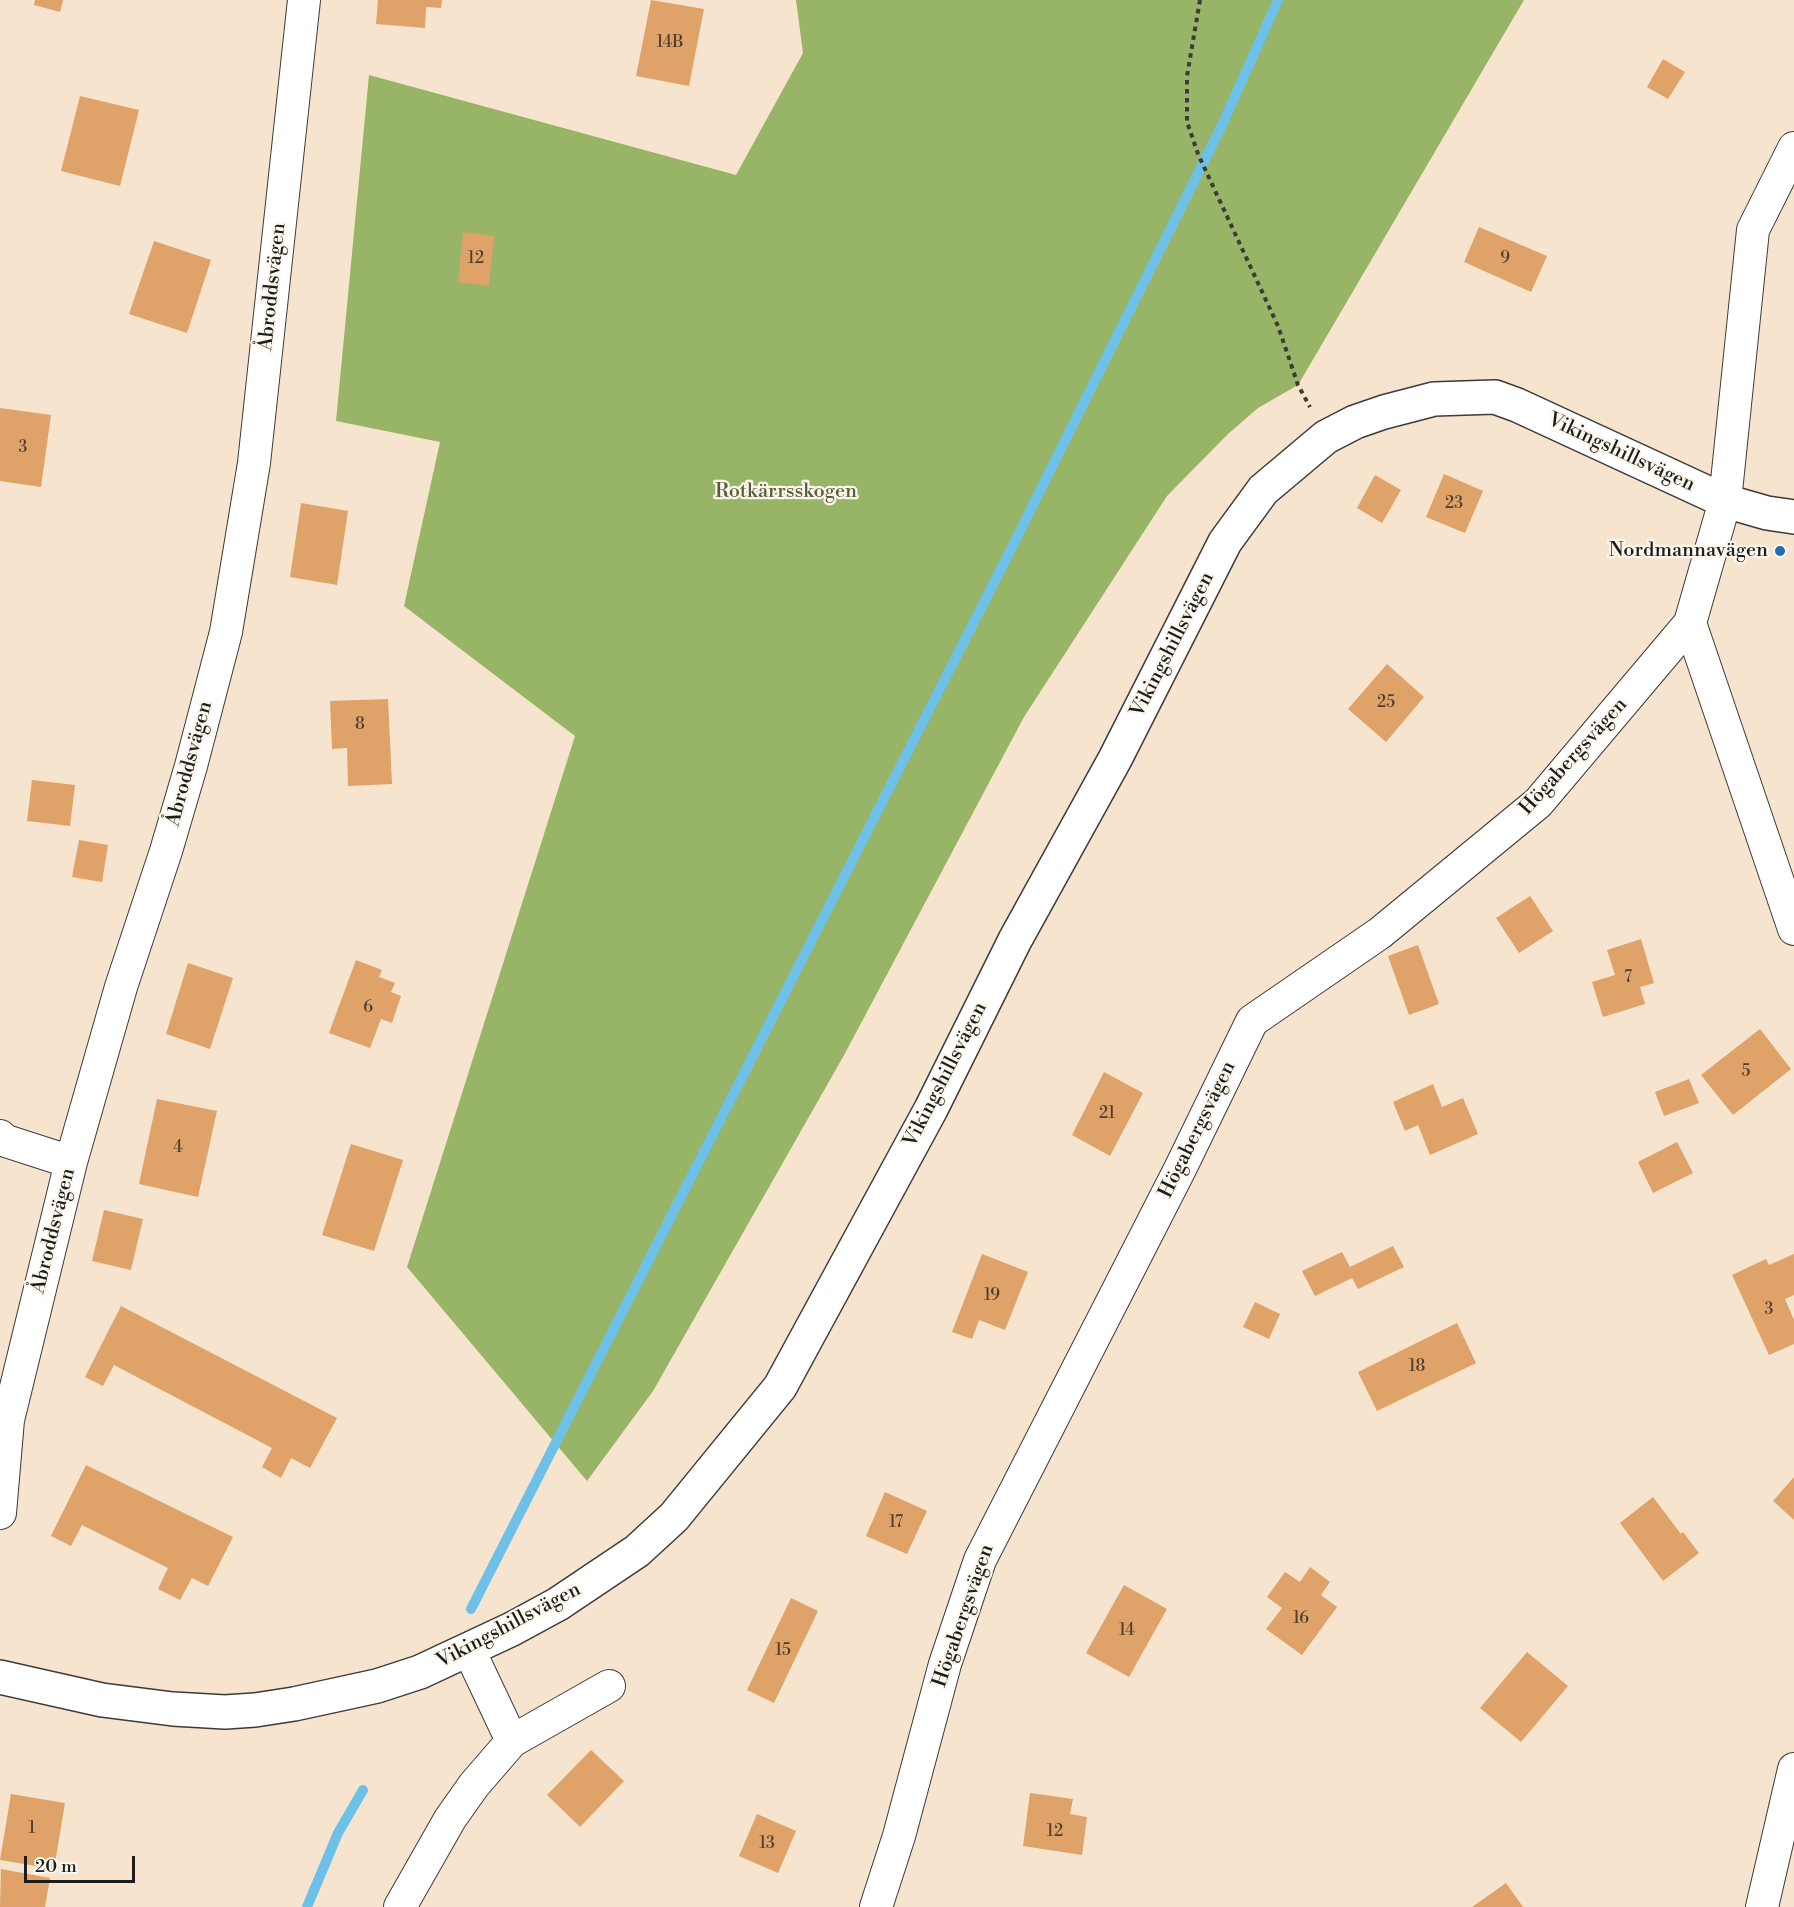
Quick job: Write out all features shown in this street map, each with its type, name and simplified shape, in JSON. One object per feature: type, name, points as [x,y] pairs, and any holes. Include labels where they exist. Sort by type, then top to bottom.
[{"type":"street","name":"Åbroddsvägen","points":[[0,1513],[8,1420],[71,1162],[121,987],[170,841],[226,632],[254,462],[304,0]]},
{"type":"street","points":[[1725,501],[1754,230],[1794,148]]},
{"type":"street","name":"Vikingshillsvägen","points":[[0,1677],[102,1700],[172,1709],[225,1712],[255,1710],[377,1686],[420,1672],[469,1650],[558,1604],[637,1551],[674,1517],[780,1387],[931,1109],[1015,940],[1115,759],[1225,543],[1263,490],[1326,437],[1355,422],[1434,399],[1495,397],[1725,501],[1767,513],[1794,517]]},
{"type":"street","name":"Högabergsvägen","points":[[876,1907],[899,1836],[945,1664],[980,1560],[1180,1169],[1252,1021],[1380,933],[1538,803],[1690,623],[1725,501]]},
{"type":"street","points":[[1690,623],[1794,929]]},
{"type":"street","points":[[0,1136],[6,1141],[71,1162]]},
{"type":"street","points":[[469,1650],[512,1742]]},
{"type":"street","points":[[400,1907],[450,1819],[474,1785],[512,1742],[609,1686]]},
{"type":"street","points":[[1762,1907],[1794,1769]]},
{"type":"path","points":[[1200,0],[1187,76],[1187,122],[1198,154],[1226,217],[1278,326],[1298,385],[1326,437]]},
{"type":"green space","name":"Rotkärrsskogen","points":[[796,0],[1524,0],[1298,385],[1258,408],[1228,434],[1167,496],[1024,717],[843,1057],[653,1391],[587,1481],[407,1267],[575,736],[404,606],[440,442],[336,421],[369,75],[736,175],[803,53]]},
{"type":"building","points":[[35,0],[63,0],[60,12],[34,5]]},
{"type":"building","points":[[378,0],[442,0],[441,8],[426,7],[425,28],[376,24]]},
{"type":"building","points":[[651,0],[704,9],[689,86],[636,76]]},
{"type":"building","points":[[1663,59],[1685,72],[1668,99],[1647,87]]},
{"type":"building","points":[[80,96],[139,110],[120,186],[61,171]]},
{"type":"building","points":[[1479,227],[1547,256],[1531,292],[1464,262]]},
{"type":"building","points":[[463,232],[494,236],[489,286],[458,282]]},
{"type":"building","points":[[154,241],[211,260],[187,333],[129,314]]},
{"type":"building","points":[[0,408],[51,415],[41,487],[0,481]]},
{"type":"building","points":[[1444,474],[1483,491],[1465,533],[1426,517]]},
{"type":"building","points":[[1375,475],[1401,490],[1382,523],[1357,508]]},
{"type":"building","points":[[301,503],[348,511],[337,585],[290,577]]},
{"type":"building","points":[[1387,664],[1424,697],[1386,742],[1348,709]]},
{"type":"building","points":[[388,699],[392,784],[348,786],[347,748],[332,749],[330,701]]},
{"type":"building","points":[[32,780],[75,785],[70,826],[27,821]]},
{"type":"building","points":[[79,840],[108,845],[102,882],[72,877]]},
{"type":"building","points":[[1530,896],[1553,931],[1519,953],[1496,918]]},
{"type":"building","points":[[1641,939],[1654,983],[1640,987],[1645,1004],[1603,1017],[1592,982],[1615,975],[1607,950]]},
{"type":"building","points":[[1418,945],[1439,1004],[1409,1015],[1388,956]]},
{"type":"building","points":[[356,960],[382,970],[379,977],[395,983],[391,992],[401,996],[392,1023],[381,1019],[370,1048],[329,1033]]},
{"type":"building","points":[[188,963],[233,978],[210,1049],[166,1034]]},
{"type":"building","points":[[1760,1029],[1791,1069],[1733,1115],[1701,1075]]},
{"type":"building","points":[[1104,1072],[1143,1093],[1110,1156],[1072,1135]]},
{"type":"building","points":[[1689,1079],[1699,1103],[1664,1116],[1655,1092]]},
{"type":"building","points":[[1433,1084],[1442,1107],[1463,1098],[1478,1134],[1430,1155],[1418,1125],[1405,1131],[1393,1102]]},
{"type":"building","points":[[157,1099],[217,1111],[198,1197],[139,1184]]},
{"type":"building","points":[[1677,1142],[1693,1173],[1653,1193],[1638,1162]]},
{"type":"building","points":[[351,1144],[403,1160],[374,1251],[322,1235]]},
{"type":"building","points":[[104,1210],[143,1219],[131,1270],[92,1261]]},
{"type":"building","points":[[1393,1246],[1404,1267],[1358,1289],[1352,1278],[1315,1296],[1302,1271],[1342,1252],[1350,1267]]},
{"type":"building","points":[[982,1254],[1028,1272],[1005,1330],[979,1320],[972,1339],[952,1332]]},
{"type":"building","points":[[1794,1254],[1794,1295],[1785,1299],[1794,1320],[1794,1344],[1769,1355],[1732,1275],[1766,1259],[1769,1265]]},
{"type":"building","points":[[1255,1302],[1280,1314],[1269,1339],[1243,1327]]},
{"type":"building","points":[[121,1306],[337,1418],[310,1468],[291,1458],[281,1478],[262,1467],[272,1448],[114,1365],[103,1386],[85,1377]]},
{"type":"building","points":[[1457,1323],[1476,1363],[1377,1411],[1358,1372]]},
{"type":"building","points":[[86,1465],[233,1537],[208,1586],[192,1578],[180,1600],[158,1589],[168,1568],[82,1525],[71,1546],[51,1536]]},
{"type":"building","points":[[1794,1477],[1794,1520],[1773,1501]]},
{"type":"building","points":[[885,1492],[927,1511],[907,1554],[866,1536]]},
{"type":"building","points":[[1653,1497],[1681,1534],[1683,1532],[1699,1553],[1663,1581],[1620,1523]]},
{"type":"building","points":[[1310,1567],[1330,1582],[1321,1595],[1337,1607],[1302,1655],[1266,1629],[1282,1608],[1267,1597],[1285,1572],[1300,1582]]},
{"type":"building","points":[[1124,1585],[1167,1609],[1129,1677],[1086,1653]]},
{"type":"building","points":[[791,1598],[818,1611],[774,1703],[747,1690]]},
{"type":"building","points":[[1527,1652],[1568,1686],[1521,1742],[1480,1708]]},
{"type":"building","points":[[591,1750],[624,1781],[580,1827],[547,1795]]},
{"type":"building","points":[[1030,1793],[1073,1799],[1070,1814],[1087,1817],[1082,1855],[1023,1846]]},
{"type":"building","points":[[11,1794],[65,1803],[54,1869],[0,1860]]},
{"type":"building","points":[[757,1814],[796,1831],[778,1873],[739,1856]]},
{"type":"building","points":[[1,1869],[50,1878],[45,1907],[0,1907]]},
{"type":"building","points":[[1506,1883],[1523,1907],[1472,1907]]},
{"type":"waterway","points":[[471,1609],[1006,559],[1223,123],[1278,0]]},
{"type":"waterway","points":[[307,1907],[338,1833],[363,1790]]},
{"type":"place","name":"Nordmannavägen","points":[[1780,551]]}]
